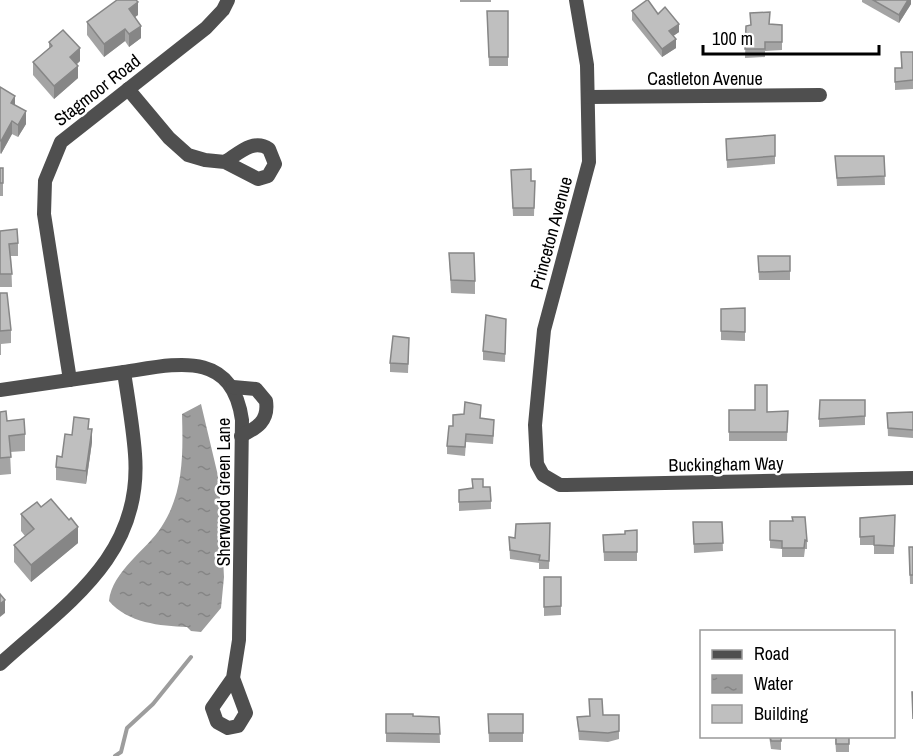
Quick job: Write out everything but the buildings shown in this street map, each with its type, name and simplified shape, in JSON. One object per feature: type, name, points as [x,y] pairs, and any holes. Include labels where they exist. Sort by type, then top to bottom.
[{"type":"street","name":"Stagmoor Road","points":[[70,380],[44,214],[45,181],[61,142],[206,27],[223,10],[228,0]]},
{"type":"street","name":"Princeton Avenue","points":[[543,475],[537,464],[535,450],[544,330],[589,162],[587,65],[576,0]]},
{"type":"street","points":[[128,89],[169,138],[188,155],[225,162]]},
{"type":"street","name":"Castleton Avenue","points":[[589,97],[820,95]]},
{"type":"street","points":[[0,390],[175,364],[196,365],[215,372],[232,387],[256,389],[266,401],[266,416],[263,423],[241,436]]},
{"type":"street","points":[[0,663],[87,585],[112,555],[122,537],[129,518],[136,474],[124,372]]},
{"type":"street","name":"Sherwood Green Lane","points":[[232,387],[241,409],[241,585],[239,640],[233,678]]},
{"type":"street","name":"Buckingham Way","points":[[543,475],[560,485],[913,478]]},
{"type":"water","points":[[201,404],[219,480],[224,577],[221,608],[201,632],[191,631],[187,627],[166,626],[135,619],[109,601],[116,580],[156,535],[169,513],[175,500],[181,472],[182,414]]},
{"type":"waterway","points":[[115,756],[121,752],[127,728],[153,704],[191,657]]}]
